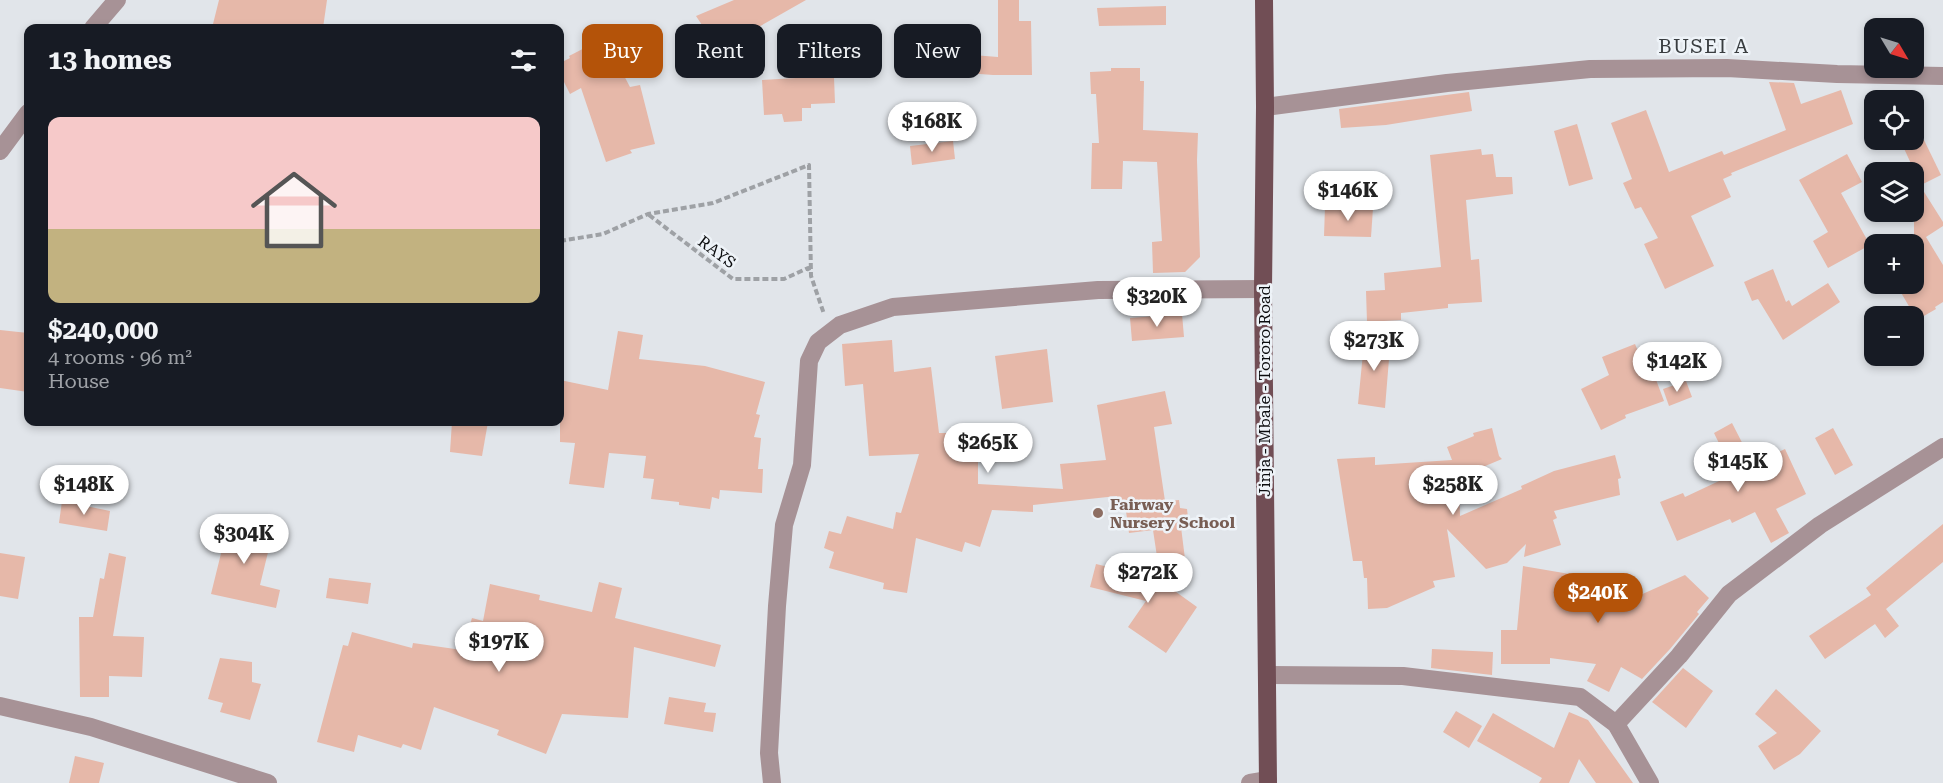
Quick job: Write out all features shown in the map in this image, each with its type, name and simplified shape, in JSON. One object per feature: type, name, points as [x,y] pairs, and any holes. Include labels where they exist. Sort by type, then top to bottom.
[{"type":"main road","name":"Jinja - Mbale - Tororo Road","points":[[1262,782],[1267,675],[1263,289],[1264,0]]},
{"type":"street","points":[[96,24],[117,0]]},
{"type":"street","points":[[1265,107],[1447,83],[1590,69],[1727,68],[1837,74],[1943,76]]},
{"type":"street","points":[[0,151],[24,118]]},
{"type":"street","points":[[772,783],[769,753],[784,525],[802,465],[809,361],[818,342],[840,325],[893,307],[1098,290],[1263,289]]},
{"type":"street","points":[[1616,724],[1678,656],[1729,594],[1820,525],[1943,447]]},
{"type":"street","points":[[1267,675],[1403,676],[1580,697],[1616,724],[1650,783]]},
{"type":"street","points":[[0,706],[91,727],[268,783]]},
{"type":"path","points":[[564,240],[603,234],[648,214],[713,203],[808,165],[811,276],[830,333]]},
{"type":"path","name":"RAYS","points":[[648,214],[733,279],[784,279],[808,268],[811,276]]},
{"type":"building","points":[[219,0],[327,0],[324,24],[213,24]]},
{"type":"building","points":[[734,0],[806,0],[764,24],[701,24],[696,16]]},
{"type":"building","points":[[998,0],[1019,0],[1019,21],[1031,21],[1032,75],[981,74],[981,56],[998,57]]},
{"type":"building","points":[[1166,6],[1166,25],[1099,26],[1097,8]]},
{"type":"building","points":[[582,49],[582,78],[625,78],[630,87],[640,85],[655,144],[630,150],[632,153],[606,162],[581,88],[570,94],[564,82],[564,61],[570,58],[569,56]]},
{"type":"building","points":[[1111,68],[1140,68],[1140,81],[1144,81],[1143,130],[1198,133],[1200,257],[1185,272],[1153,273],[1152,242],[1162,241],[1157,162],[1123,161],[1122,189],[1091,189],[1092,143],[1099,143],[1096,94],[1091,94],[1090,72],[1111,71]]},
{"type":"building","points":[[834,78],[835,103],[811,104],[811,108],[802,108],[802,121],[784,122],[782,114],[764,115],[762,80]]},
{"type":"building","points":[[1769,82],[1794,83],[1801,104],[1841,90],[1853,124],[1731,173],[1732,175],[1723,179],[1731,197],[1691,216],[1714,266],[1665,289],[1644,244],[1658,238],[1641,207],[1635,209],[1623,183],[1632,179],[1611,123],[1646,110],[1669,172],[1722,151],[1724,155],[1786,130]]},
{"type":"building","points":[[1469,92],[1472,111],[1386,125],[1341,128],[1339,109]]},
{"type":"building","points":[[1577,124],[1593,179],[1569,186],[1554,131]]},
{"type":"building","points":[[1924,140],[1941,175],[1924,184],[1924,162],[1910,162],[1905,150],[1924,150]]},
{"type":"building","points":[[953,141],[955,159],[912,165],[910,146]]},
{"type":"building","points":[[1481,149],[1482,155],[1493,154],[1496,177],[1512,177],[1513,194],[1466,200],[1471,260],[1479,259],[1482,302],[1448,304],[1448,308],[1401,313],[1401,320],[1367,322],[1366,291],[1385,290],[1384,273],[1441,267],[1430,155]]},
{"type":"building","points":[[1847,154],[1862,182],[1841,193],[1864,234],[1864,248],[1828,268],[1813,241],[1828,232],[1799,180]]},
{"type":"building","points":[[1924,192],[1943,222],[1943,226],[1926,237],[1943,265],[1943,302],[1924,316],[1924,306],[1909,306],[1902,294],[1924,294],[1924,234],[1914,234],[1914,222],[1924,222]]},
{"type":"building","points":[[1325,207],[1373,208],[1371,237],[1324,236]]},
{"type":"building","points":[[1773,269],[1786,302],[1789,300],[1792,306],[1828,283],[1840,302],[1783,340],[1758,299],[1752,301],[1744,282]]},
{"type":"building","points":[[1182,314],[1184,337],[1132,341],[1130,318]]},
{"type":"building","points":[[0,330],[24,333],[24,391],[0,388]]},
{"type":"building","points":[[618,331],[643,335],[639,359],[705,366],[765,382],[756,414],[760,415],[754,437],[761,438],[758,469],[763,469],[762,493],[720,490],[719,499],[712,497],[710,509],[651,499],[654,479],[643,478],[646,456],[609,453],[604,488],[569,484],[575,443],[560,442],[560,426],[564,426],[564,381],[608,390]]},
{"type":"building","points":[[1382,333],[1389,359],[1385,408],[1358,404],[1363,353],[1359,340]]},
{"type":"building","points":[[892,340],[894,372],[931,367],[939,433],[978,433],[978,484],[1063,489],[1060,464],[1106,460],[1097,405],[1165,391],[1172,424],[1154,427],[1165,501],[1179,500],[1180,508],[1187,509],[1189,526],[1181,527],[1186,567],[1159,570],[1153,530],[1129,533],[1125,504],[1118,504],[1117,496],[1033,505],[1033,512],[992,510],[980,547],[965,542],[962,552],[916,538],[907,593],[883,589],[884,583],[829,568],[834,552],[824,548],[829,531],[841,534],[847,516],[893,529],[896,512],[901,513],[919,454],[869,456],[863,384],[845,386],[842,344]]},
{"type":"building","points":[[1635,344],[1643,363],[1649,361],[1664,401],[1625,415],[1626,418],[1601,430],[1581,389],[1609,375],[1602,357]]},
{"type":"building","points":[[1047,349],[1053,402],[1002,409],[995,356]]},
{"type":"building","points":[[1686,381],[1692,397],[1669,406],[1663,389]]},
{"type":"building","points":[[1732,423],[1753,464],[1785,449],[1806,494],[1776,509],[1789,533],[1771,543],[1755,512],[1732,523],[1730,519],[1677,541],[1660,502],[1683,493],[1685,497],[1734,474],[1714,433]]},
{"type":"building","points":[[452,426],[487,426],[482,456],[450,452]]},
{"type":"building","points":[[1492,428],[1499,456],[1502,459],[1459,477],[1460,516],[1522,489],[1521,486],[1554,471],[1615,455],[1621,478],[1618,479],[1620,495],[1554,511],[1557,518],[1553,520],[1561,545],[1524,557],[1526,544],[1507,563],[1486,569],[1447,529],[1455,577],[1433,581],[1435,587],[1387,608],[1368,609],[1367,578],[1364,578],[1362,561],[1353,561],[1337,459],[1375,457],[1375,465],[1452,460],[1447,447],[1474,436],[1473,433]]},
{"type":"building","points":[[1833,428],[1853,465],[1835,475],[1815,438]]},
{"type":"building","points":[[62,501],[110,511],[107,531],[59,523]]},
{"type":"building","points":[[230,517],[260,525],[258,532],[272,536],[260,585],[280,590],[276,608],[211,594]]},
{"type":"building","points":[[1943,524],[1943,562],[1886,609],[1899,626],[1885,638],[1875,624],[1825,659],[1809,636],[1871,595],[1866,588]]},
{"type":"building","points":[[0,553],[25,557],[18,599],[0,596]]},
{"type":"building","points":[[109,553],[126,557],[113,636],[144,637],[142,677],[109,676],[109,697],[80,697],[79,617],[93,617],[100,578],[104,579]]},
{"type":"building","points":[[1096,564],[1158,579],[1197,607],[1166,653],[1128,627],[1146,601],[1090,587]]},
{"type":"building","points":[[1523,566],[1605,580],[1600,613],[1685,575],[1709,598],[1697,612],[1699,614],[1642,679],[1621,667],[1609,692],[1587,681],[1596,664],[1550,658],[1550,664],[1501,664],[1501,630],[1517,630]]},
{"type":"building","points":[[329,578],[371,583],[368,604],[326,598]]},
{"type":"building","points":[[599,582],[622,588],[615,618],[721,645],[715,667],[634,647],[628,718],[562,714],[546,754],[497,735],[499,730],[434,707],[421,750],[403,744],[401,748],[358,735],[354,752],[317,742],[343,645],[348,646],[352,632],[412,648],[413,643],[462,650],[472,618],[483,621],[490,584],[540,595],[539,600],[592,612]]},
{"type":"building","points":[[1432,649],[1493,652],[1492,675],[1431,668]]},
{"type":"building","points":[[220,658],[252,662],[252,682],[261,684],[250,720],[220,712],[223,703],[208,699]]},
{"type":"building","points":[[1683,668],[1713,691],[1686,728],[1652,702]]},
{"type":"building","points":[[1776,689],[1821,731],[1800,754],[1774,770],[1758,746],[1777,733],[1755,714]]},
{"type":"building","points":[[669,697],[706,703],[704,712],[716,713],[713,732],[664,724]]},
{"type":"building","points":[[1456,711],[1482,726],[1469,748],[1443,732]]},
{"type":"building","points":[[1569,712],[1588,720],[1633,783],[1596,783],[1579,759],[1569,783],[1539,783],[1542,778],[1477,741],[1493,713],[1554,748]]},
{"type":"building","points":[[75,756],[104,763],[99,783],[69,783]]},
{"type":"place","name":"Fairway Nursery School","points":[[1098,513]]},
{"type":"district","name":"BUSEI A","points":[[1704,46]]}]
